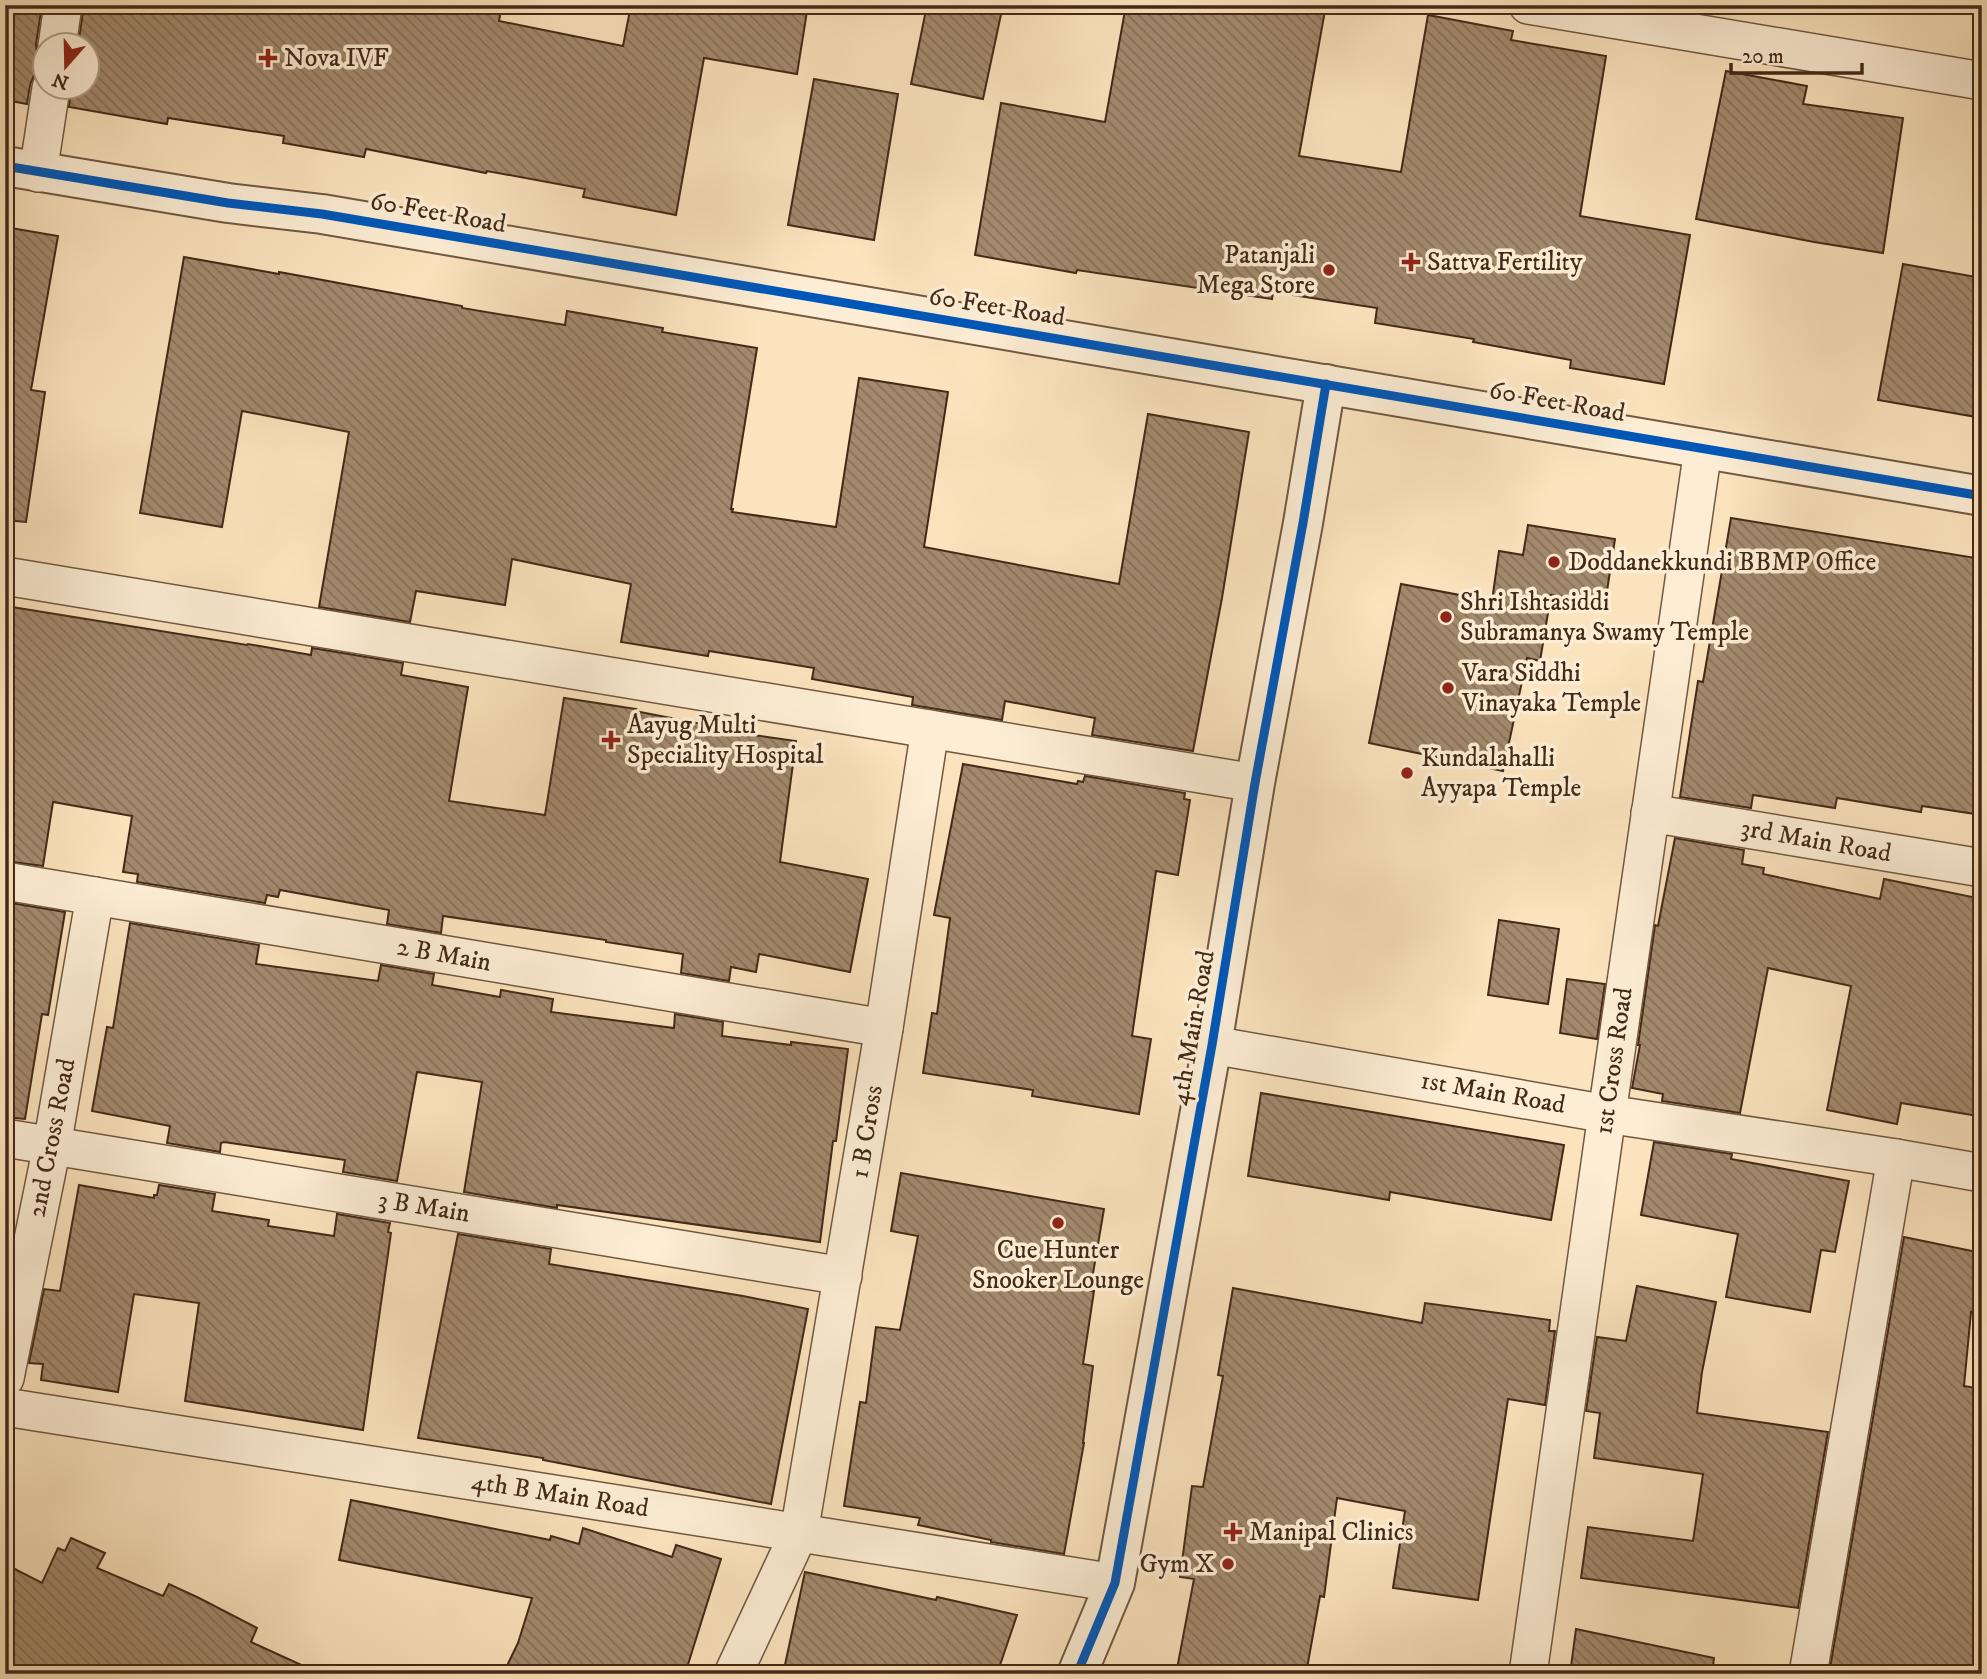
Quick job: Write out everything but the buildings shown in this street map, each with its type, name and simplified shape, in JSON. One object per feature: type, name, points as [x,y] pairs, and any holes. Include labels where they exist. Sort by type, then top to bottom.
[{"type":"street","points":[[59,32],[63,5]]},
{"type":"street","points":[[1528,5],[1982,81]]},
{"type":"street","points":[[21,169],[46,102]]},
{"type":"street","name":"60 Feet Road","points":[[21,169],[228,203],[322,214],[1982,496]]},
{"type":"street","name":"4th Main Road","points":[[1077,1674],[1115,1583],[1212,1045],[1255,783],[1305,516],[1326,384]]},
{"type":"street","name":"1st Cross Road","points":[[1528,1674],[1703,449]]},
{"type":"street","points":[[5,576],[1255,783]]},
{"type":"street","name":"1 B Cross","points":[[799,1533],[884,1028],[930,729]]},
{"type":"street","name":"3rd Main Road","points":[[1650,813],[1982,869]]},
{"type":"street","name":"2 B Main","points":[[5,881],[884,1028]]},
{"type":"street","name":"2nd Cross Road","points":[[5,1378],[52,1146],[95,896]]},
{"type":"street","name":"1st Main Road","points":[[1212,1045],[1607,1114],[1982,1173]]},
{"type":"street","name":"3 B Main","points":[[5,1138],[843,1276]]},
{"type":"street","points":[[1808,1674],[1896,1158]]},
{"type":"street","name":"4th B Main Road","points":[[5,1407],[1115,1583]]},
{"type":"street","points":[[733,1674],[799,1533]]},
{"type":"cycle path","points":[[5,166],[228,203],[322,214],[1982,496]]},
{"type":"cycle path","points":[[1077,1674],[1115,1583],[1212,1045],[1255,783],[1326,384]]},
{"type":"place","name":"Nova IVF","points":[[268,58]]},
{"type":"place","name":"Sattva Fertility","points":[[1411,262]]},
{"type":"place","name":"Patanjali Mega Store","points":[[1329,270]]},
{"type":"place","name":"Doddanekkundi BBMP Office","points":[[1554,562]]},
{"type":"place","name":"Shri Ishtasiddi Subramanya Swamy Temple","points":[[1446,617]]},
{"type":"place","name":"Vara Siddhi Vinayaka Temple","points":[[1448,688]]},
{"type":"place","name":"Aayug Multi Speciality Hospital","points":[[611,740]]},
{"type":"place","name":"Kundalahalli Ayyapa Temple","points":[[1407,773]]},
{"type":"place","name":"Cue Hunter Snooker Lounge","points":[[1058,1223]]},
{"type":"place","name":"Manipal Clinics","points":[[1233,1532]]},
{"type":"place","name":"Gym X","points":[[1228,1564]]}]
